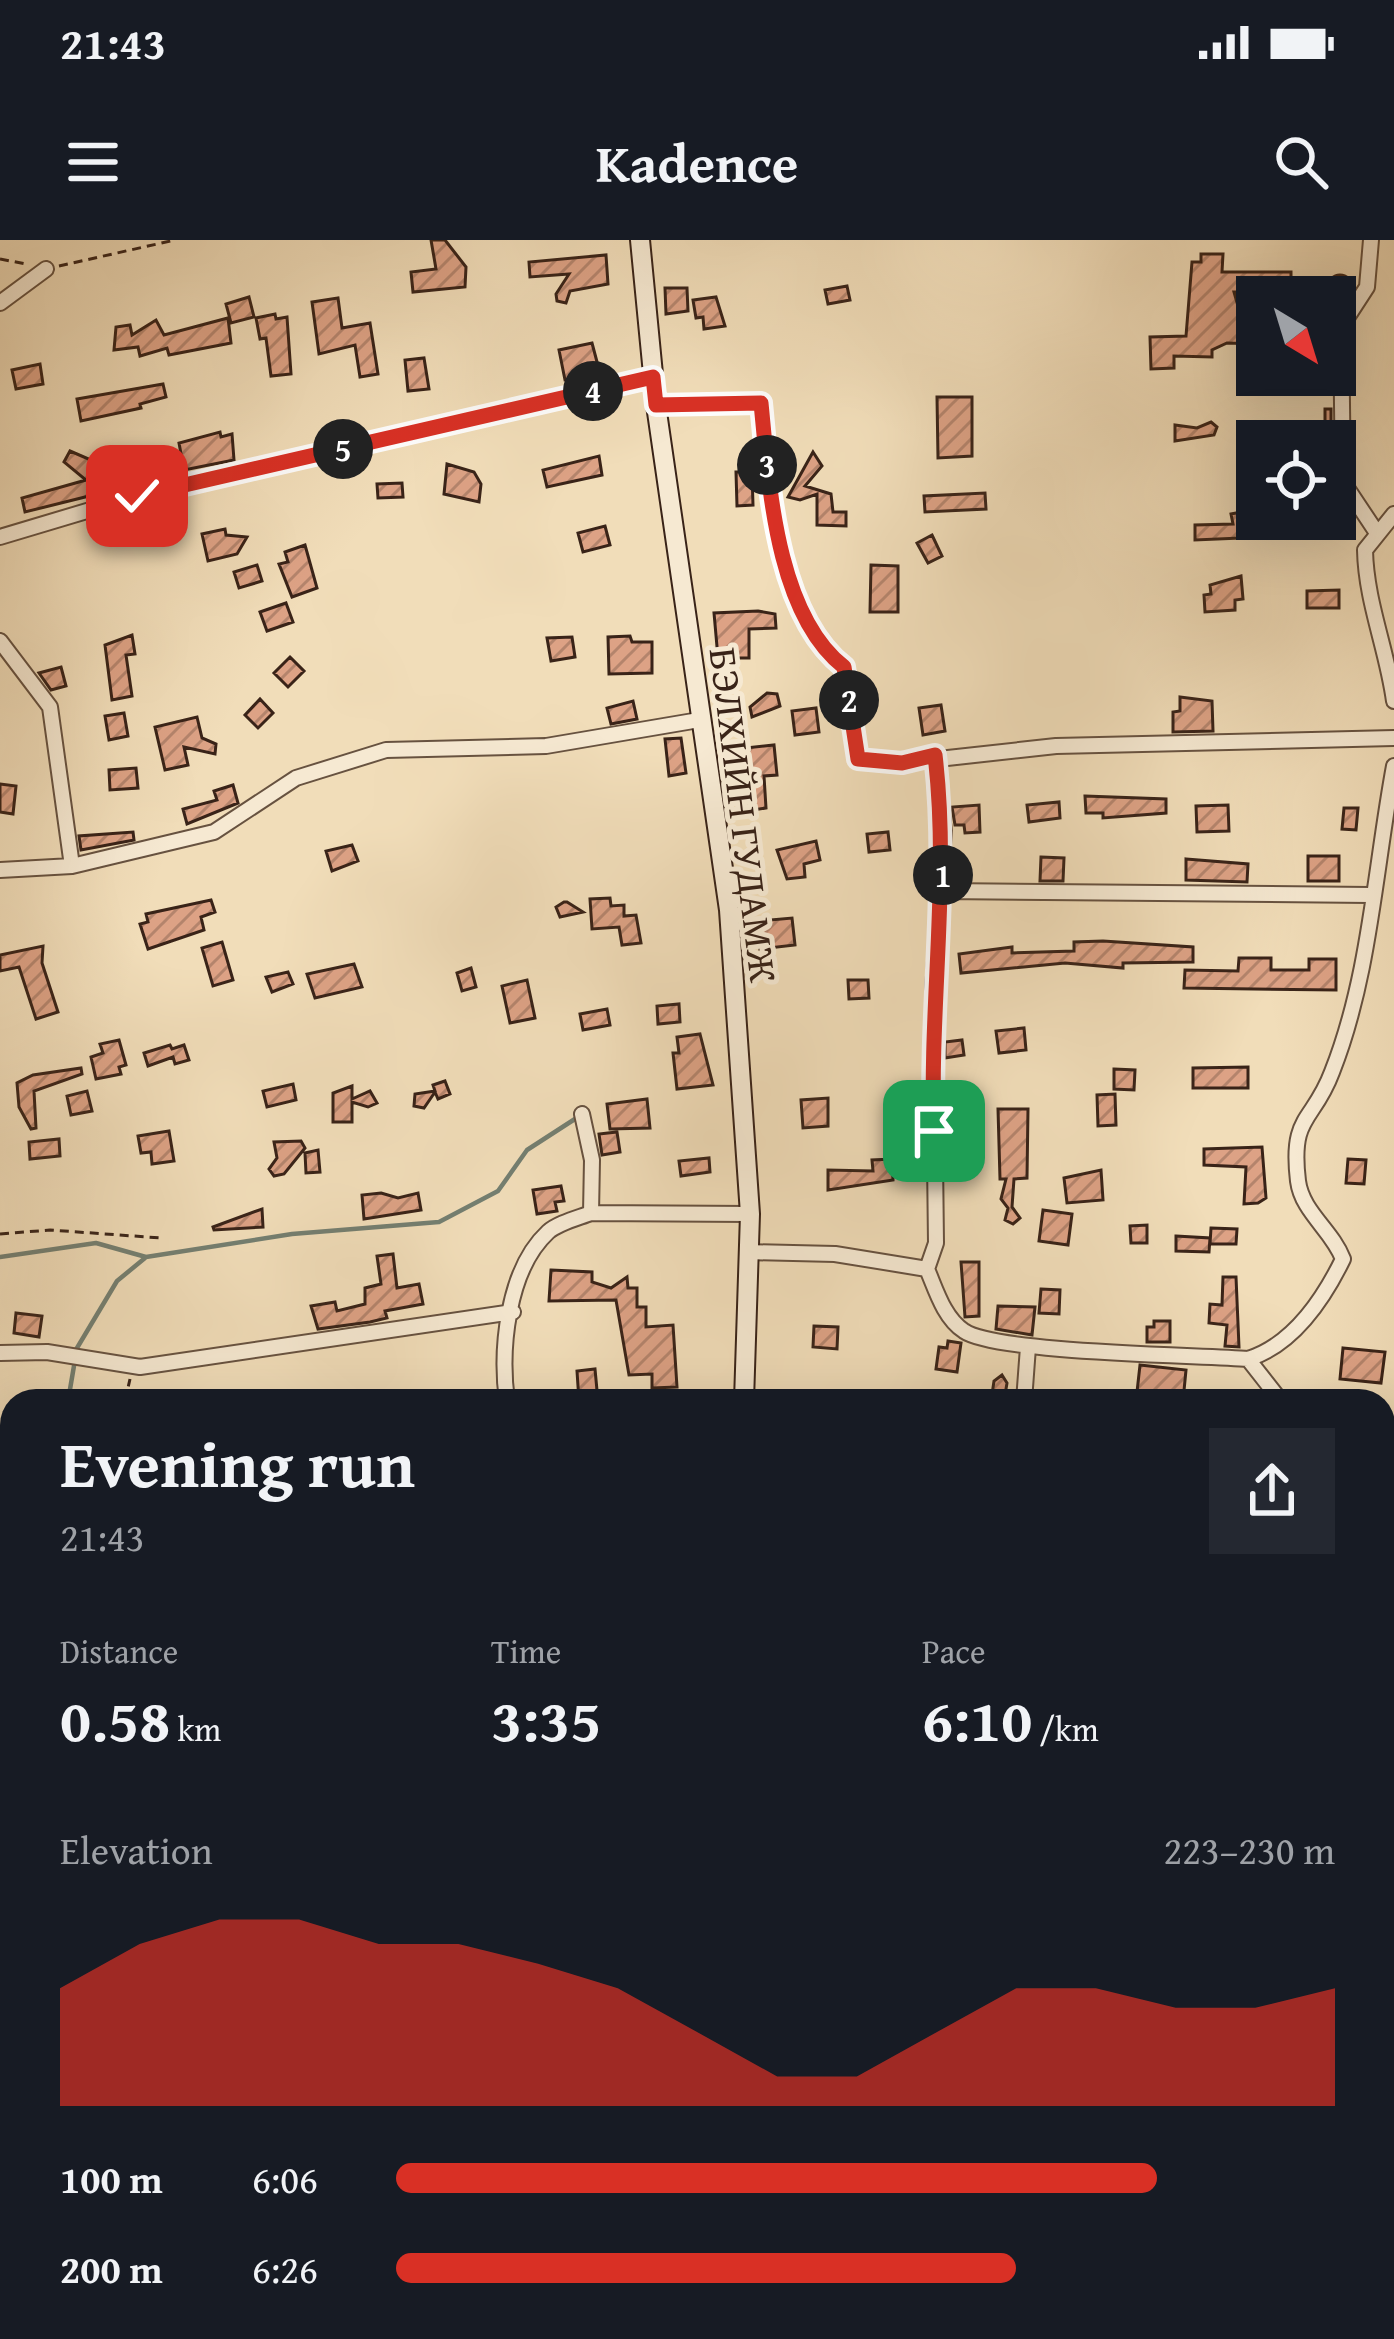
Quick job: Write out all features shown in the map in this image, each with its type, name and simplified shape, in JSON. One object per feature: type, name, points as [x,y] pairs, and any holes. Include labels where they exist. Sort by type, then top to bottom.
[{"type":"main road","name":"БЭЛХИЙН ГУДАМЖ","points":[[640,240],[656,405],[729,910],[750,1214],[743,1389]]},
{"type":"street","points":[[1371,240],[1367,287],[1341,327],[1343,482],[1377,533]]},
{"type":"street","points":[[0,303],[46,268]]},
{"type":"street","points":[[0,536],[137,496],[653,377]]},
{"type":"street","points":[[656,405],[761,403],[773,525],[818,647],[844,667],[858,759],[902,763],[935,755],[1056,746],[1394,738]]},
{"type":"street","points":[[1394,514],[1365,550],[1366,592],[1385,640],[1394,701]]},
{"type":"street","points":[[0,641],[50,707],[72,866]]},
{"type":"street","points":[[0,870],[72,866],[214,832],[296,778],[386,749],[546,746],[699,720]]},
{"type":"street","points":[[935,755],[944,831],[943,892],[933,990],[936,1243],[926,1269],[948,1316],[966,1334],[1028,1347],[1248,1359],[1273,1351],[1325,1296],[1343,1259],[1336,1239],[1299,1189],[1296,1147],[1301,1119],[1324,1093],[1359,991],[1370,895],[1394,766]]},
{"type":"street","points":[[943,892],[1370,895]]},
{"type":"street","points":[[582,1114],[592,1160],[591,1213]]},
{"type":"street","points":[[505,1389],[501,1359],[525,1263],[550,1230],[591,1213],[750,1214]]},
{"type":"street","points":[[747,1252],[836,1254],[926,1269]]},
{"type":"street","points":[[0,1353],[46,1352],[140,1367],[513,1312]]},
{"type":"street","points":[[1025,1389],[1028,1347]]},
{"type":"street","points":[[1248,1359],[1272,1389]]},
{"type":"path","points":[[0,259],[46,268],[175,240]]},
{"type":"path","points":[[0,1234],[50,1230],[161,1238]]},
{"type":"path","points":[[127,1389],[130,1376],[140,1367]]},
{"type":"building","points":[[431,240],[445,240],[466,267],[465,287],[413,292],[411,272],[436,269]]},
{"type":"building","points":[[1201,254],[1223,254],[1222,272],[1291,272],[1291,276],[1236,276],[1236,343],[1212,350],[1212,357],[1174,356],[1174,368],[1151,369],[1150,337],[1186,336],[1192,262],[1201,262]]},
{"type":"building","points":[[606,255],[608,284],[570,291],[566,303],[557,301],[556,294],[569,274],[530,277],[529,262]]},
{"type":"building","points":[[847,286],[850,300],[828,304],[825,290]]},
{"type":"building","points":[[665,288],[687,288],[688,311],[666,314]]},
{"type":"building","points":[[249,297],[254,317],[231,323],[226,304]]},
{"type":"building","points":[[716,297],[725,326],[704,329],[693,300]]},
{"type":"building","points":[[338,298],[342,328],[370,323],[378,374],[360,377],[355,345],[319,354],[312,302]]},
{"type":"building","points":[[275,314],[276,319],[287,317],[291,374],[271,376],[266,338],[260,339],[256,318]]},
{"type":"building","points":[[228,318],[231,343],[169,355],[167,348],[140,356],[138,347],[114,350],[116,327],[130,325],[132,335],[156,320],[164,335]]},
{"type":"building","points":[[592,343],[601,377],[565,380],[559,350]]},
{"type":"building","points":[[424,358],[429,389],[408,391],[405,360]]},
{"type":"building","points":[[40,364],[43,384],[16,389],[12,370]]},
{"type":"building","points":[[163,384],[166,397],[140,404],[141,408],[81,421],[77,399]]},
{"type":"building","points":[[937,397],[972,397],[972,456],[938,458]]},
{"type":"building","points":[[1211,422],[1217,427],[1214,435],[1175,441],[1175,425],[1197,428]]},
{"type":"building","points":[[220,432],[221,437],[232,434],[234,460],[184,470],[179,443]]},
{"type":"building","points":[[70,451],[98,463],[101,493],[25,512],[22,498],[86,480],[64,462]]},
{"type":"building","points":[[813,452],[822,466],[805,486],[831,494],[833,512],[846,512],[846,526],[817,525],[817,494],[800,500],[788,497]]},
{"type":"building","points":[[599,456],[602,475],[547,487],[543,470]]},
{"type":"building","points":[[447,464],[474,472],[481,484],[479,502],[444,494]]},
{"type":"building","points":[[736,472],[752,472],[753,505],[737,506]]},
{"type":"building","points":[[126,474],[130,486],[109,493],[106,480]]},
{"type":"building","points":[[402,483],[403,497],[378,498],[377,484]]},
{"type":"building","points":[[985,493],[986,509],[925,512],[924,496]]},
{"type":"building","points":[[1236,513],[1236,538],[1195,540],[1195,525],[1233,524],[1231,514]]},
{"type":"building","points":[[605,526],[610,545],[583,552],[578,533]]},
{"type":"building","points":[[225,529],[226,535],[247,537],[237,554],[208,561],[202,534]]},
{"type":"building","points":[[932,535],[942,556],[928,563],[917,543]]},
{"type":"building","points":[[305,545],[317,588],[292,597],[279,564],[288,562],[285,552]]},
{"type":"building","points":[[257,565],[262,581],[239,588],[234,572]]},
{"type":"building","points":[[871,565],[898,566],[898,612],[870,612]]},
{"type":"building","points":[[1241,576],[1243,599],[1235,600],[1235,610],[1205,612],[1204,595],[1211,594],[1210,585]]},
{"type":"building","points":[[1339,590],[1339,608],[1307,608],[1307,591]]},
{"type":"building","points":[[286,603],[293,622],[267,631],[260,612]]},
{"type":"building","points":[[714,613],[775,614],[776,628],[749,629],[749,658],[718,658]]},
{"type":"building","points":[[132,635],[135,654],[126,655],[132,696],[112,700],[105,645]]},
{"type":"building","points":[[630,636],[632,642],[652,642],[652,673],[609,674],[608,637]]},
{"type":"building","points":[[572,637],[575,657],[551,661],[547,638]]},
{"type":"building","points":[[290,657],[304,671],[288,687],[274,673]]},
{"type":"building","points":[[61,667],[66,686],[51,690],[39,673]]},
{"type":"building","points":[[767,693],[777,694],[780,706],[752,717],[750,707]]},
{"type":"building","points":[[1180,697],[1212,701],[1213,731],[1173,732],[1173,712],[1180,711]]},
{"type":"building","points":[[260,699],[273,713],[258,728],[245,715]]},
{"type":"building","points":[[633,701],[637,719],[611,724],[607,708]]},
{"type":"building","points":[[941,705],[945,731],[923,735],[919,708]]},
{"type":"building","points":[[816,708],[819,732],[795,735],[792,711]]},
{"type":"building","points":[[124,713],[128,736],[109,740],[105,716]]},
{"type":"building","points":[[197,717],[202,738],[216,744],[215,754],[184,747],[188,765],[165,770],[155,727]]},
{"type":"building","points":[[681,738],[686,773],[669,776],[665,739]]},
{"type":"building","points":[[774,745],[777,775],[764,776],[766,808],[740,812],[737,783],[748,782],[745,748]]},
{"type":"building","points":[[136,768],[138,788],[110,790],[109,770]]},
{"type":"building","points":[[0,784],[16,786],[13,814],[0,812]]},
{"type":"building","points":[[233,785],[238,803],[187,824],[183,809],[217,800],[214,791]]},
{"type":"building","points":[[1085,796],[1166,799],[1166,813],[1103,818],[1103,813],[1086,813]]},
{"type":"building","points":[[1059,802],[1060,818],[1029,822],[1027,805]]},
{"type":"building","points":[[979,805],[980,832],[965,833],[964,825],[955,825],[952,807]]},
{"type":"building","points":[[1228,805],[1229,831],[1197,832],[1196,806]]},
{"type":"building","points":[[1344,808],[1358,808],[1356,830],[1342,829]]},
{"type":"building","points":[[133,832],[134,840],[81,850],[79,836]]},
{"type":"building","points":[[888,832],[890,850],[869,852],[867,834]]},
{"type":"building","points":[[816,841],[820,860],[804,864],[805,877],[787,879],[777,850]]},
{"type":"building","points":[[352,845],[358,861],[332,871],[326,851]]},
{"type":"building","points":[[1308,856],[1339,856],[1339,881],[1308,881]]},
{"type":"building","points":[[1041,857],[1064,858],[1063,881],[1040,881]]},
{"type":"building","points":[[1186,859],[1248,864],[1247,882],[1186,880]]},
{"type":"building","points":[[610,898],[611,906],[624,905],[624,916],[636,915],[641,943],[622,945],[619,927],[592,929],[590,899]]},
{"type":"building","points":[[211,900],[215,912],[201,917],[204,930],[148,949],[140,924],[148,922],[146,914]]},
{"type":"building","points":[[564,902],[583,912],[560,917],[556,907]]},
{"type":"building","points":[[792,918],[795,945],[760,949],[758,921]]},
{"type":"building","points":[[222,942],[233,980],[213,986],[202,948]]},
{"type":"building","points":[[1074,942],[1193,947],[1193,962],[1123,963],[1123,968],[1065,963],[961,973],[959,954],[1012,947],[1012,953],[1074,951]]},
{"type":"building","points":[[43,946],[42,963],[58,1012],[36,1019],[19,967],[0,971],[0,955]]},
{"type":"building","points":[[1239,958],[1271,958],[1271,970],[1309,970],[1309,959],[1336,959],[1336,990],[1184,988],[1185,970],[1238,971]]},
{"type":"building","points":[[354,964],[362,987],[315,998],[307,974]]},
{"type":"building","points":[[471,968],[476,987],[462,991],[457,973]]},
{"type":"building","points":[[288,972],[293,984],[272,992],[266,977]]},
{"type":"building","points":[[527,980],[535,1018],[510,1023],[502,986]]},
{"type":"building","points":[[848,980],[868,980],[869,998],[849,999]]},
{"type":"building","points":[[679,1004],[680,1022],[658,1024],[657,1006]]},
{"type":"building","points":[[607,1009],[610,1025],[583,1030],[580,1014]]},
{"type":"building","points":[[1024,1028],[1026,1050],[999,1053],[996,1031]]},
{"type":"building","points":[[700,1034],[713,1085],[677,1089],[673,1053],[679,1053],[677,1037]]},
{"type":"building","points":[[119,1040],[126,1065],[119,1067],[121,1074],[96,1079],[91,1057],[103,1053],[100,1044]]},
{"type":"building","points":[[962,1040],[964,1055],[945,1058],[945,1042]]},
{"type":"building","points":[[170,1045],[172,1049],[184,1045],[189,1060],[175,1064],[173,1057],[148,1066],[144,1053]]},
{"type":"building","points":[[1248,1067],[1248,1088],[1193,1088],[1193,1068]]},
{"type":"building","points":[[81,1068],[82,1074],[34,1091],[36,1128],[31,1129],[19,1107],[17,1083],[33,1075]]},
{"type":"building","points":[[1114,1069],[1135,1070],[1134,1090],[1114,1089]]},
{"type":"building","points":[[445,1081],[450,1094],[438,1099],[435,1092],[424,1108],[414,1106],[415,1094],[435,1091],[433,1085]]},
{"type":"building","points":[[293,1084],[296,1100],[267,1107],[263,1091]]},
{"type":"building","points":[[352,1086],[352,1099],[370,1091],[377,1103],[368,1107],[352,1102],[352,1122],[333,1122],[333,1093]]},
{"type":"building","points":[[87,1091],[92,1111],[71,1115],[67,1096]]},
{"type":"building","points":[[1115,1094],[1116,1125],[1098,1126],[1097,1095]]},
{"type":"building","points":[[828,1098],[828,1126],[803,1128],[801,1100]]},
{"type":"building","points":[[647,1099],[650,1128],[610,1129],[607,1104]]},
{"type":"building","points":[[998,1109],[1028,1109],[1027,1178],[1014,1179],[1012,1207],[1020,1218],[1013,1224],[1005,1220],[1008,1208],[1001,1199],[1006,1179],[1000,1179]]},
{"type":"building","points":[[169,1131],[174,1161],[152,1164],[151,1152],[141,1153],[138,1136]]},
{"type":"building","points":[[617,1132],[620,1152],[602,1155],[599,1134]]},
{"type":"building","points":[[59,1139],[60,1156],[30,1159],[29,1142]]},
{"type":"building","points":[[301,1141],[305,1148],[284,1174],[274,1176],[269,1169],[277,1158],[274,1142]]},
{"type":"building","points":[[1262,1147],[1266,1198],[1258,1203],[1244,1204],[1246,1167],[1204,1165],[1204,1149]]},
{"type":"building","points":[[318,1150],[320,1172],[306,1173],[305,1153]]},
{"type":"building","points":[[709,1158],[710,1172],[681,1176],[679,1161]]},
{"type":"building","points":[[892,1159],[893,1180],[828,1190],[828,1170],[873,1171],[872,1160]]},
{"type":"building","points":[[1348,1159],[1366,1160],[1364,1184],[1346,1183]]},
{"type":"building","points":[[1101,1170],[1103,1200],[1067,1203],[1064,1178]]},
{"type":"building","points":[[561,1186],[564,1201],[555,1202],[557,1211],[537,1214],[533,1190]]},
{"type":"building","points":[[418,1193],[421,1210],[364,1219],[362,1195],[398,1198]]},
{"type":"building","points":[[262,1209],[263,1227],[214,1230],[213,1227]]},
{"type":"building","points":[[1043,1210],[1072,1214],[1068,1245],[1039,1241]]},
{"type":"building","points":[[1147,1225],[1147,1243],[1131,1243],[1130,1226]]},
{"type":"building","points":[[1211,1228],[1237,1229],[1236,1244],[1210,1244]]},
{"type":"building","points":[[1176,1236],[1210,1238],[1209,1252],[1176,1251]]},
{"type":"building","points":[[393,1254],[397,1288],[419,1284],[423,1304],[385,1311],[387,1318],[318,1329],[311,1306],[335,1302],[337,1311],[365,1304],[365,1288],[381,1284],[377,1256]]},
{"type":"building","points":[[961,1262],[979,1262],[979,1316],[965,1317]]},
{"type":"building","points":[[551,1270],[592,1272],[592,1282],[611,1288],[627,1277],[628,1288],[637,1288],[637,1307],[646,1307],[646,1327],[673,1325],[677,1387],[652,1388],[652,1374],[629,1375],[616,1300],[549,1301]]},
{"type":"building","points":[[1223,1277],[1236,1277],[1239,1347],[1225,1346],[1227,1325],[1209,1323],[1210,1304],[1222,1305]]},
{"type":"building","points":[[1041,1289],[1060,1290],[1059,1314],[1039,1313]]},
{"type":"building","points":[[998,1306],[1035,1307],[1032,1335],[996,1329]]},
{"type":"building","points":[[16,1313],[42,1316],[39,1337],[14,1333]]},
{"type":"building","points":[[1154,1321],[1170,1321],[1170,1342],[1147,1342],[1147,1327],[1154,1327]]},
{"type":"building","points":[[814,1326],[838,1327],[837,1349],[813,1347]]},
{"type":"building","points":[[948,1341],[961,1343],[957,1372],[936,1369],[939,1347],[947,1348]]},
{"type":"building","points":[[1343,1348],[1385,1352],[1381,1383],[1340,1379]]},
{"type":"building","points":[[1140,1365],[1186,1370],[1184,1389],[1137,1389]]},
{"type":"building","points":[[595,1369],[597,1389],[578,1389],[577,1371]]},
{"type":"building","points":[[1002,1375],[1006,1389],[993,1389]]},
{"type":"waterway","points":[[0,1257],[96,1243],[146,1257],[292,1234],[439,1222],[498,1191],[527,1150],[578,1117]]},
{"type":"waterway","points":[[74,1353],[117,1281],[145,1258]]},
{"type":"waterway","points":[[70,1389],[75,1360]]},
{"type":"route","points":[[137,496],[653,377],[656,405],[761,403],[773,525],[818,647],[844,667],[858,759],[902,763],[935,755],[944,831],[933,990],[934,1131]]}]
